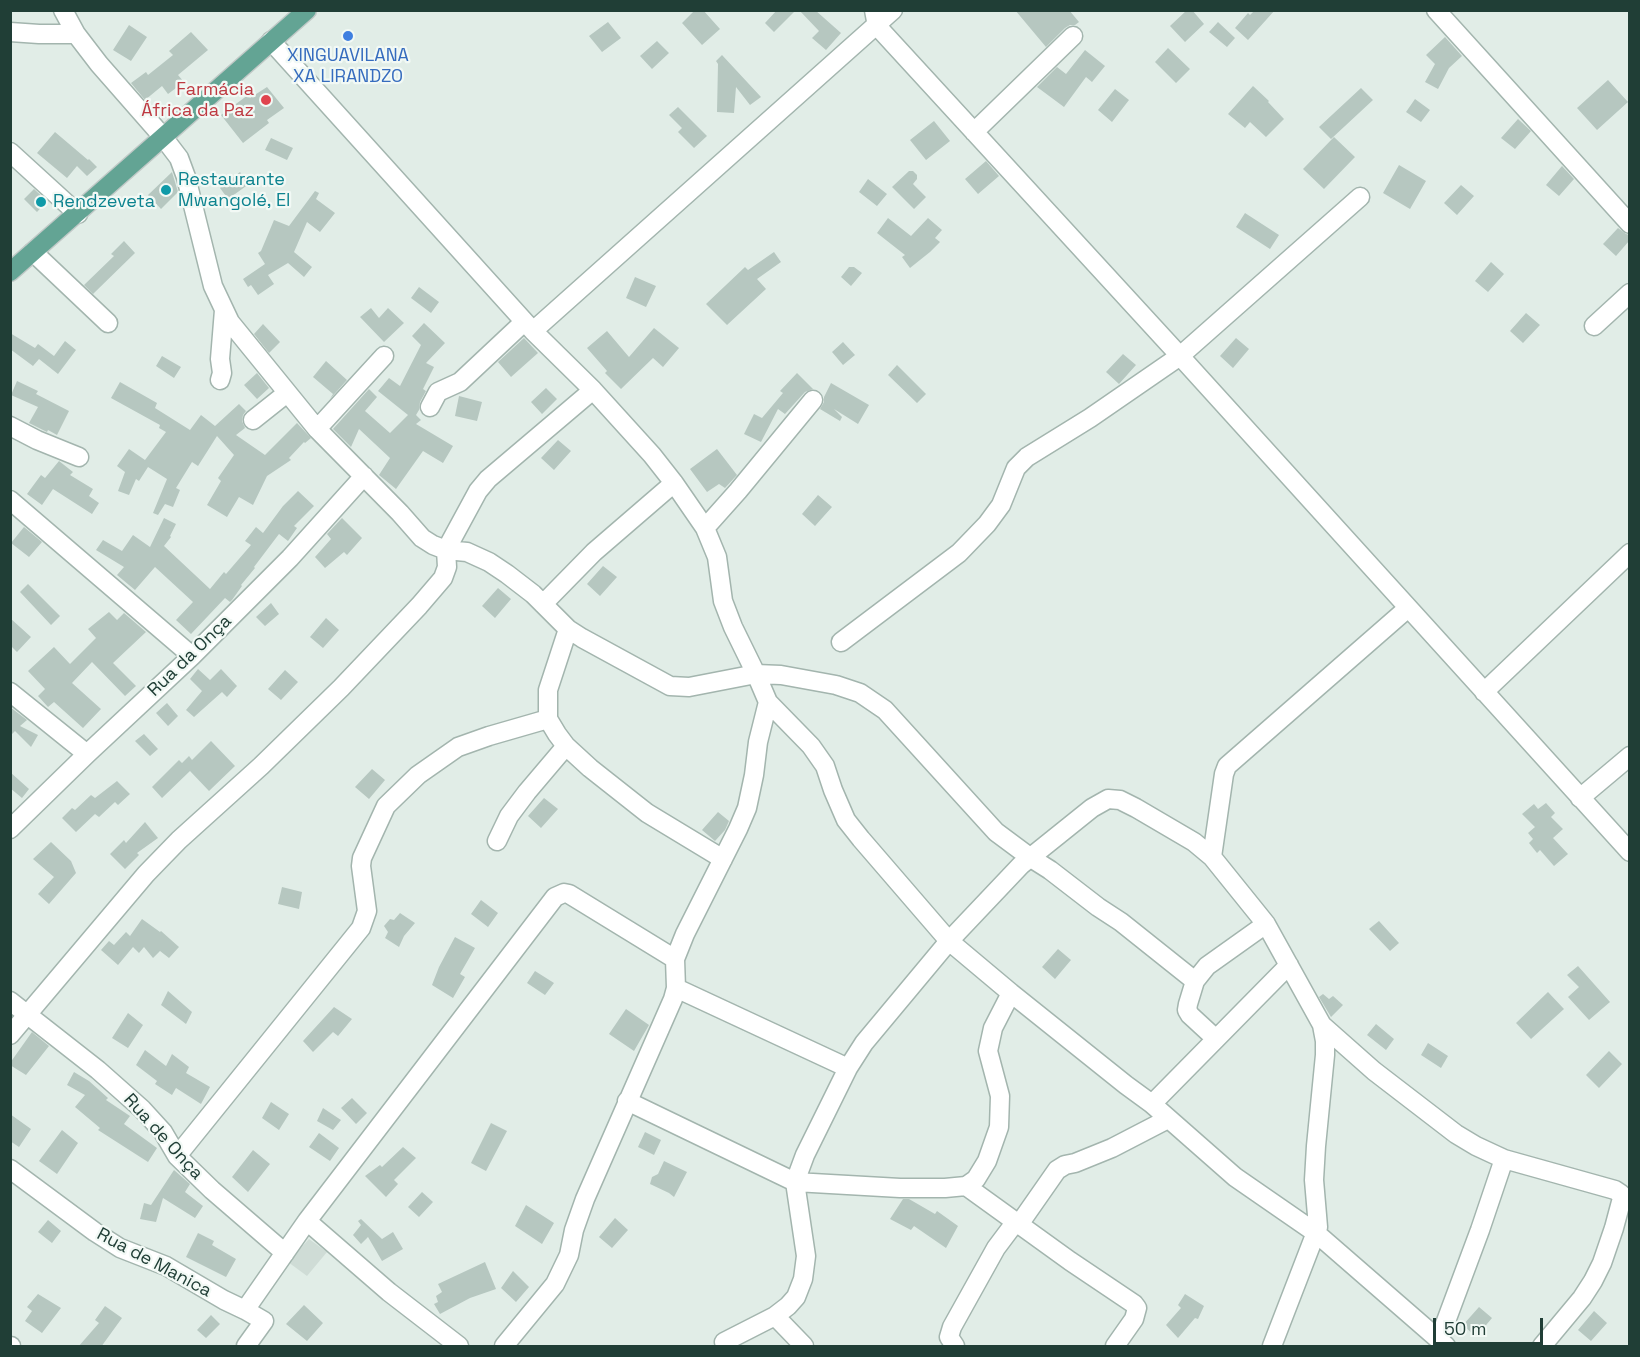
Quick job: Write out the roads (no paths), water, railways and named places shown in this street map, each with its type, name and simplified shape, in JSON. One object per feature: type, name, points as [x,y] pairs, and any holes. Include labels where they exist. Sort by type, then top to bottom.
[{"type":"main road","points":[[10,272],[78,214],[302,12]]},
{"type":"street","points":[[63,10],[76,34],[99,64],[179,158],[186,177],[213,286],[230,322],[316,429],[422,538],[446,550],[467,552],[489,562],[543,604],[568,629],[670,686],[689,687],[756,674],[781,675],[826,683],[860,693],[885,711],[992,828],[1075,891],[1121,922],[1195,981]]},
{"type":"street","points":[[430,407],[438,392],[460,382],[528,327],[875,18],[893,10]]},
{"type":"street","points":[[1436,10],[1629,224]]},
{"type":"street","points":[[875,18],[974,132],[1629,852]]},
{"type":"street","points":[[10,32],[76,34]]},
{"type":"street","points":[[974,132],[1073,36]]},
{"type":"street","points":[[271,41],[528,327],[593,390],[652,455],[674,483],[705,528],[717,557],[723,600],[768,702],[811,746],[825,766],[846,820],[861,840],[949,941],[1152,1104],[1235,1177],[1316,1233],[1443,1343],[1504,1159]]},
{"type":"street","points":[[10,152],[78,214]]},
{"type":"street","points":[[841,642],[959,553],[987,525],[1001,505],[1016,468],[1027,457],[1090,418],[1180,356],[1360,197]]},
{"type":"street","points":[[33,252],[108,324]]},
{"type":"street","points":[[1594,326],[1629,293]]},
{"type":"street","points":[[220,380],[224,310]]},
{"type":"street","points":[[316,429],[384,356]]},
{"type":"street","points":[[10,1035],[88,941],[179,840],[261,766],[341,688],[419,606],[443,578],[447,567],[446,550],[478,491],[488,479],[593,390]]},
{"type":"street","points":[[253,420],[287,393]]},
{"type":"street","points":[[705,528],[813,400]]},
{"type":"street","points":[[10,426],[79,457]]},
{"type":"street","name":"Rua da Onça","points":[[10,829],[192,656],[290,558],[363,476]]},
{"type":"street","points":[[543,604],[594,552],[674,483]]},
{"type":"street","points":[[10,500],[192,656]]},
{"type":"street","points":[[1484,692],[1629,553]]},
{"type":"street","points":[[1212,857],[1227,766],[1408,608]]},
{"type":"street","points":[[568,629],[548,690],[548,718],[557,734],[566,746],[590,768],[647,813],[723,859]]},
{"type":"street","points":[[10,692],[87,754]]},
{"type":"street","points":[[504,1347],[555,1284],[570,1255],[574,1230],[585,1199],[673,999],[676,988],[675,959],[747,808],[758,742],[768,702]]},
{"type":"street","points":[[177,1156],[361,928],[367,911],[362,858],[386,807],[418,775],[458,747],[548,718]]},
{"type":"street","points":[[497,841],[509,816],[566,746]]},
{"type":"street","points":[[1580,798],[1629,756]]},
{"type":"street","points":[[724,1342],[775,1316],[796,1297],[803,1280],[806,1256],[795,1182],[805,1155],[848,1068],[864,1043],[949,941],[1021,865],[1092,808],[1108,799],[1120,800],[1136,808],[1194,842],[1212,857],[1266,924],[1322,1025],[1325,1055],[1314,1180],[1318,1221],[1316,1233],[1272,1347]]},
{"type":"street","points":[[246,1347],[264,1321],[245,1310],[308,1221],[555,897],[564,893],[569,894],[675,959]]},
{"type":"street","points":[[1216,1039],[1187,1010],[1195,981],[1207,966],[1266,924]]},
{"type":"street","points":[[1152,1104],[1289,965]]},
{"type":"street","points":[[676,988],[848,1068]]},
{"type":"street","points":[[627,1101],[795,1182],[900,1188],[966,1186],[976,1179],[987,1161],[999,1127],[1000,1096],[988,1051],[993,1028],[1011,993]]},
{"type":"street","name":"Rua de Onça","points":[[10,1001],[98,1070],[142,1109],[163,1132],[177,1156],[285,1254]]},
{"type":"street","points":[[1322,1025],[1374,1071],[1456,1134],[1476,1146],[1504,1159],[1615,1190],[1621,1194],[1614,1228],[1593,1281],[1542,1347]]},
{"type":"street","points":[[955,1347],[950,1337],[952,1327],[996,1248],[1011,1228],[1020,1223],[1057,1170],[1112,1148],[1168,1119]]},
{"type":"street","name":"Rua de Manica","points":[[10,1169],[120,1248],[166,1266],[245,1310]]},
{"type":"street","points":[[966,1186],[1134,1304],[1137,1308],[1134,1319],[1115,1347]]},
{"type":"street","points":[[308,1221],[389,1292],[459,1347]]},
{"type":"street","points":[[775,1316],[804,1347]]},
{"type":"place","name":"XINGUAVILANA XA LIRANDZO","points":[[348,36]]},
{"type":"place","name":"Farmácia África da Paz","points":[[266,100]]},
{"type":"place","name":"Restaurante Mwangolé, El","points":[[166,190]]},
{"type":"place","name":"Rendzeveta","points":[[41,202]]}]
